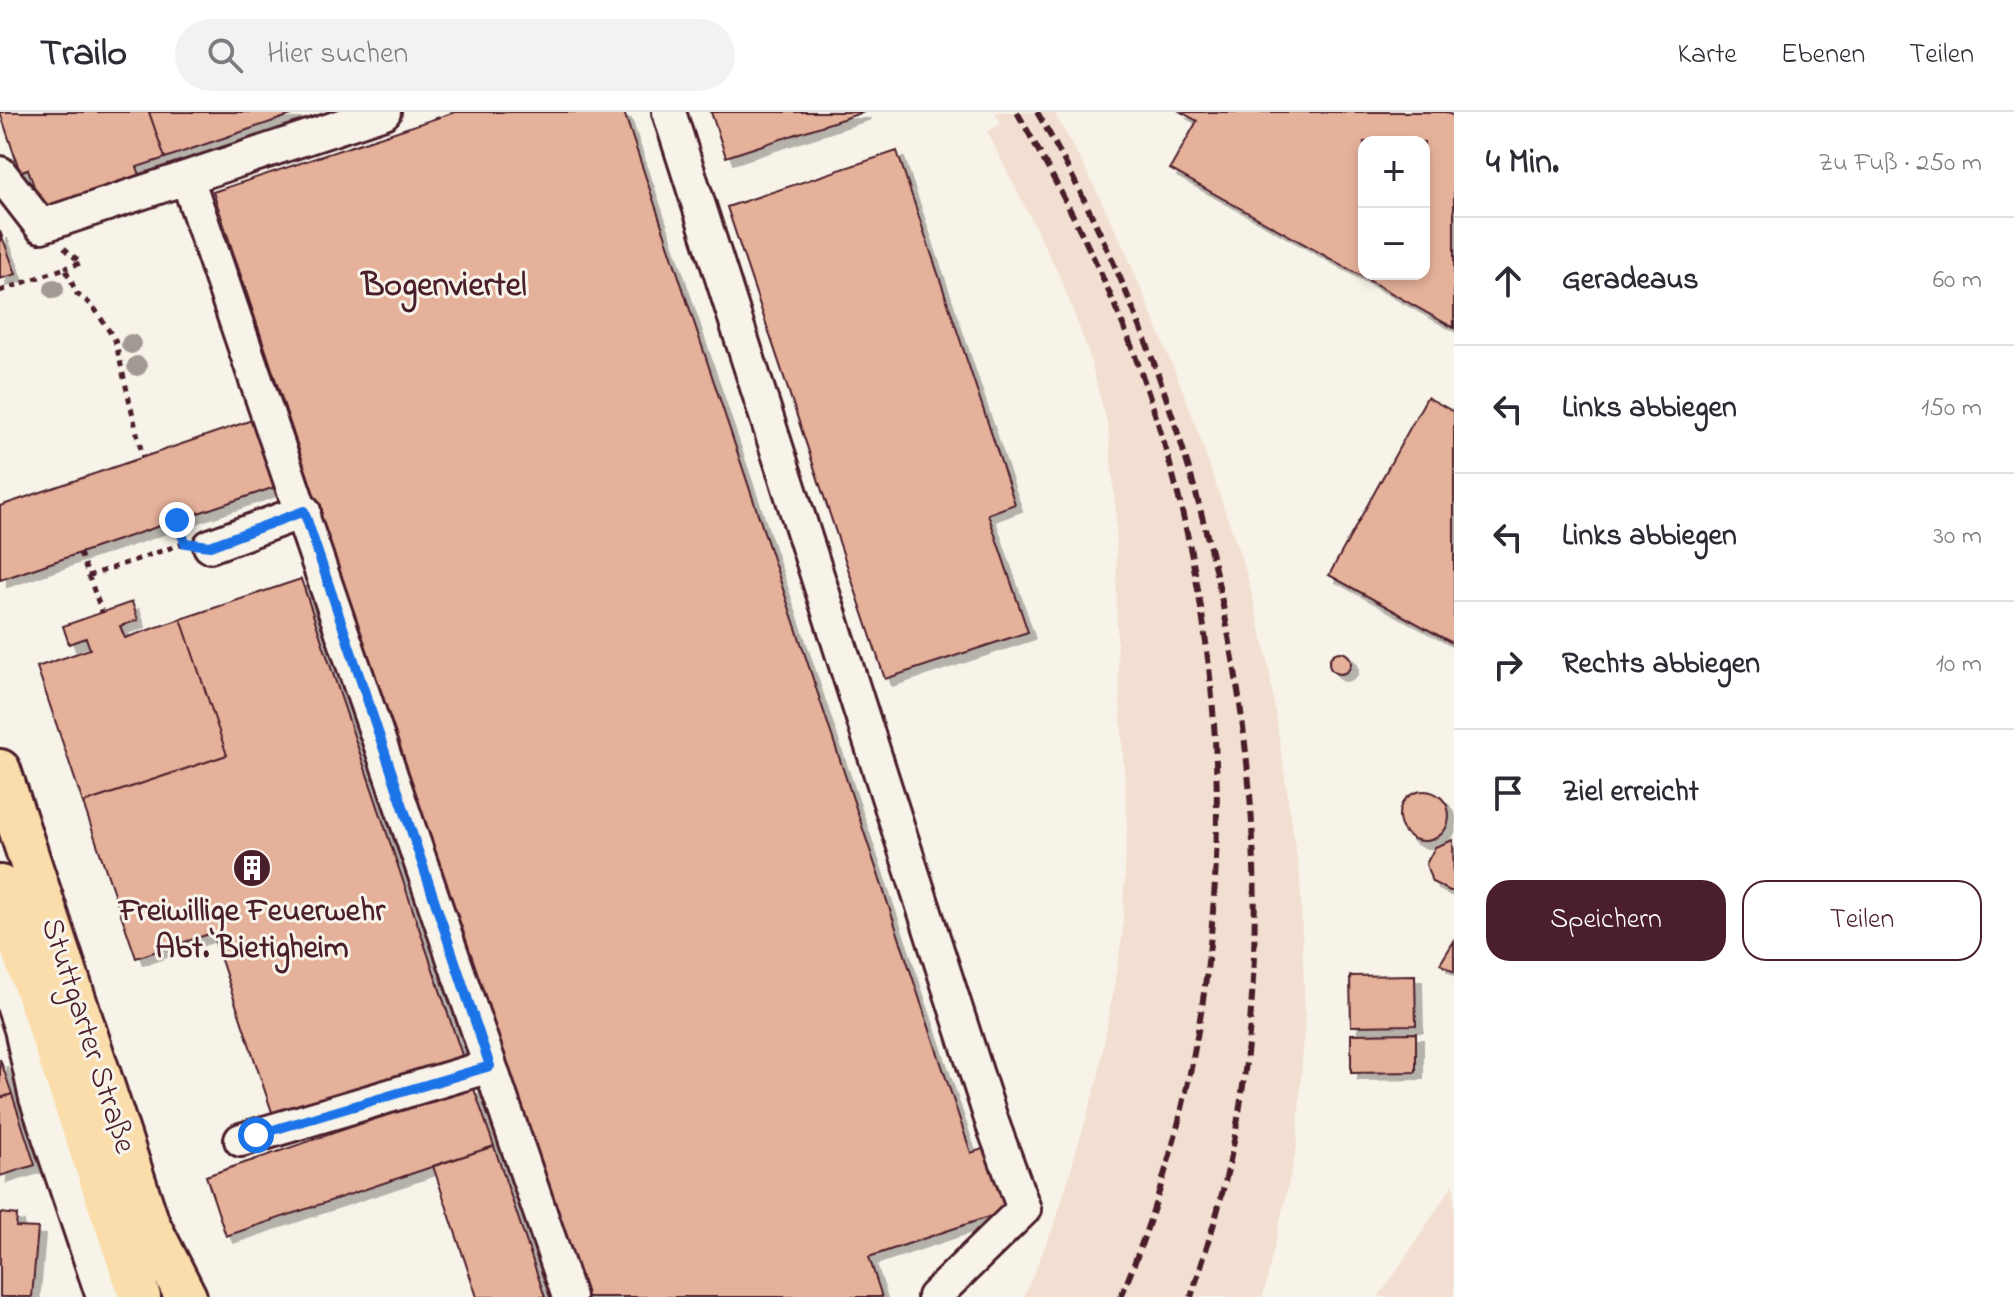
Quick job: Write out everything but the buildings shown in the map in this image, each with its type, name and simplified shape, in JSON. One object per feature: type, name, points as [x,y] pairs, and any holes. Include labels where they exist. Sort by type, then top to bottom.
[{"type":"main road","name":"Stuttgarter Straße","points":[[0,770],[149,1224],[186,1297]]},
{"type":"main road","name":"Stuttgarter Straße","points":[[0,886],[140,1297]]},
{"type":"lane","points":[[0,173],[41,226],[384,112]]},
{"type":"lane","points":[[669,112],[993,1125],[1024,1209],[934,1297]]},
{"type":"lane","points":[[187,178],[304,511],[569,1297]]},
{"type":"lane","points":[[210,546],[304,511]]},
{"type":"lane","points":[[0,967],[21,1029],[36,1098],[103,1297]]},
{"type":"lane","points":[[241,1140],[490,1066]]},
{"type":"path","points":[[0,291],[65,268],[77,294],[93,306],[115,340],[135,412],[138,446],[143,458]]},
{"type":"path","points":[[88,576],[185,543],[177,520]]},
{"type":"path","points":[[80,553],[102,612]]},
{"type":"shaded area","points":[[995,112],[1054,112],[1090,178],[1126,252],[1189,406],[1247,575],[1267,657],[1300,878],[1305,1015],[1297,1146],[1263,1297],[1024,1297],[1056,1220],[1098,1078],[1122,938],[1127,824],[1117,647],[1116,514],[1108,426],[1087,348],[1060,277],[987,131],[1001,124]]},
{"type":"shaded area","points":[[1454,1183],[1454,1297],[1378,1297],[1392,1278]]},
{"type":"railway","points":[[1017,112],[1063,196],[1104,281],[1129,340],[1168,457],[1196,577],[1212,698],[1217,820],[1210,941],[1192,1062],[1162,1181],[1121,1297]]},
{"type":"railway","points":[[1037,112],[1097,226],[1148,348],[1190,474],[1223,605],[1244,737],[1254,870],[1252,1002],[1232,1151],[1191,1297]]},
{"type":"place","name":"Freiwillige Feuerwehr Abt. Bietigheim","points":[[252,868]]},
{"type":"district","name":"Bogenviertel","points":[[444,287]]},
{"type":"route","points":[[177,520],[185,543],[210,546],[304,511],[490,1066],[256,1135]]}]
